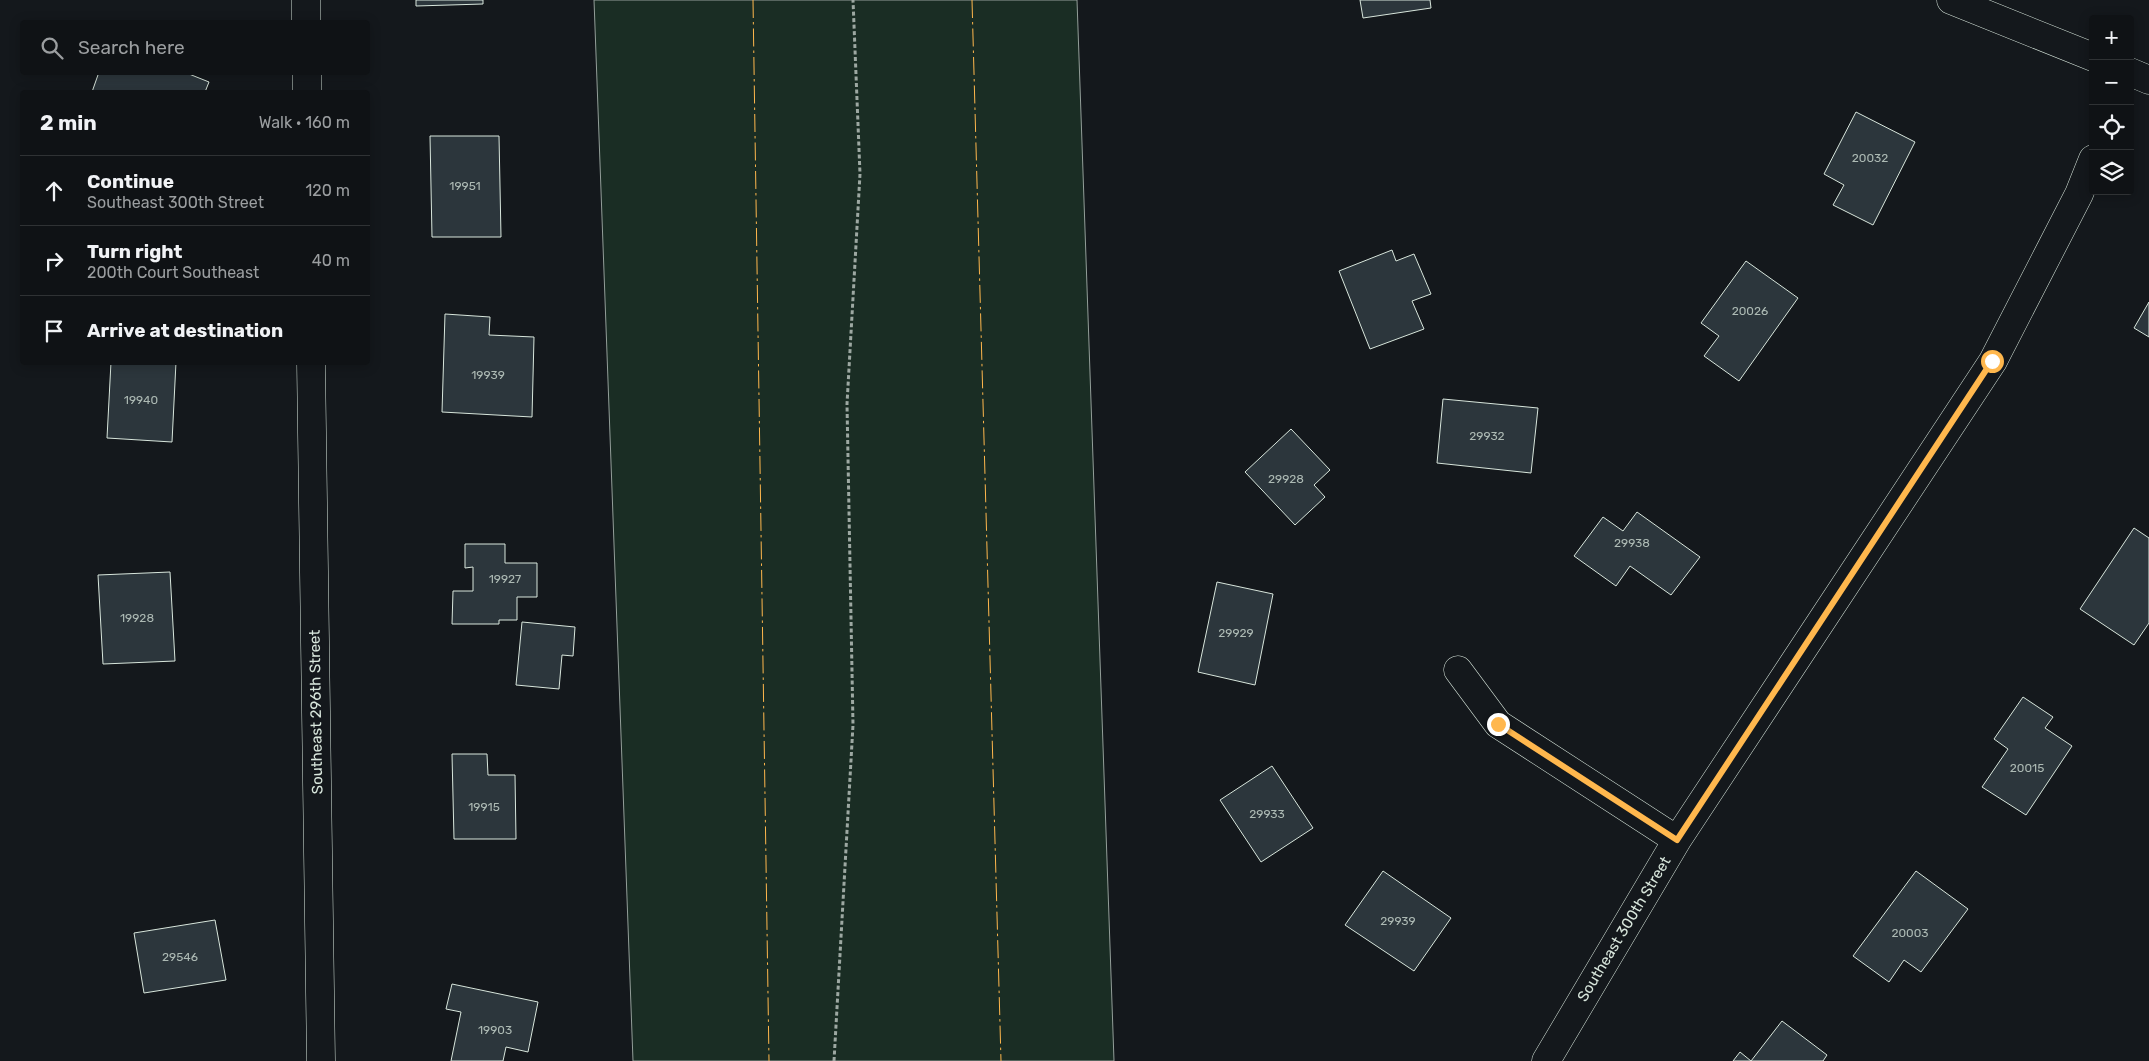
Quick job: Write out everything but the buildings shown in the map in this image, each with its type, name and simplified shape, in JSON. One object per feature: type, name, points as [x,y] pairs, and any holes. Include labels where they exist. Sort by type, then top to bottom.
[{"type":"street","points":[[306,0],[306,20]]},
{"type":"street","points":[[1951,0],[2089,55]]},
{"type":"street","points":[[2134,74],[2149,80]]},
{"type":"street","points":[[307,75],[307,90]]},
{"type":"street","name":"Southeast 300th Street","points":[[1546,1061],[1677,840],[1992,361],[2079,194],[2089,169]]},
{"type":"street","name":"Southeast 296th Street","points":[[311,365],[321,1061]]},
{"type":"street","points":[[1458,670],[1498,724],[1677,840]]},
{"type":"path","points":[[834,1061],[853,725],[848,404],[860,174],[853,0]]},
{"type":"green space","points":[[594,0],[1077,0],[1114,1061],[633,1061]]},
{"type":"power","points":[[753,0],[769,1061]]},
{"type":"power","points":[[972,0],[1001,1061]]},
{"type":"route","points":[[1498,724],[1677,840],[1992,361]]}]
